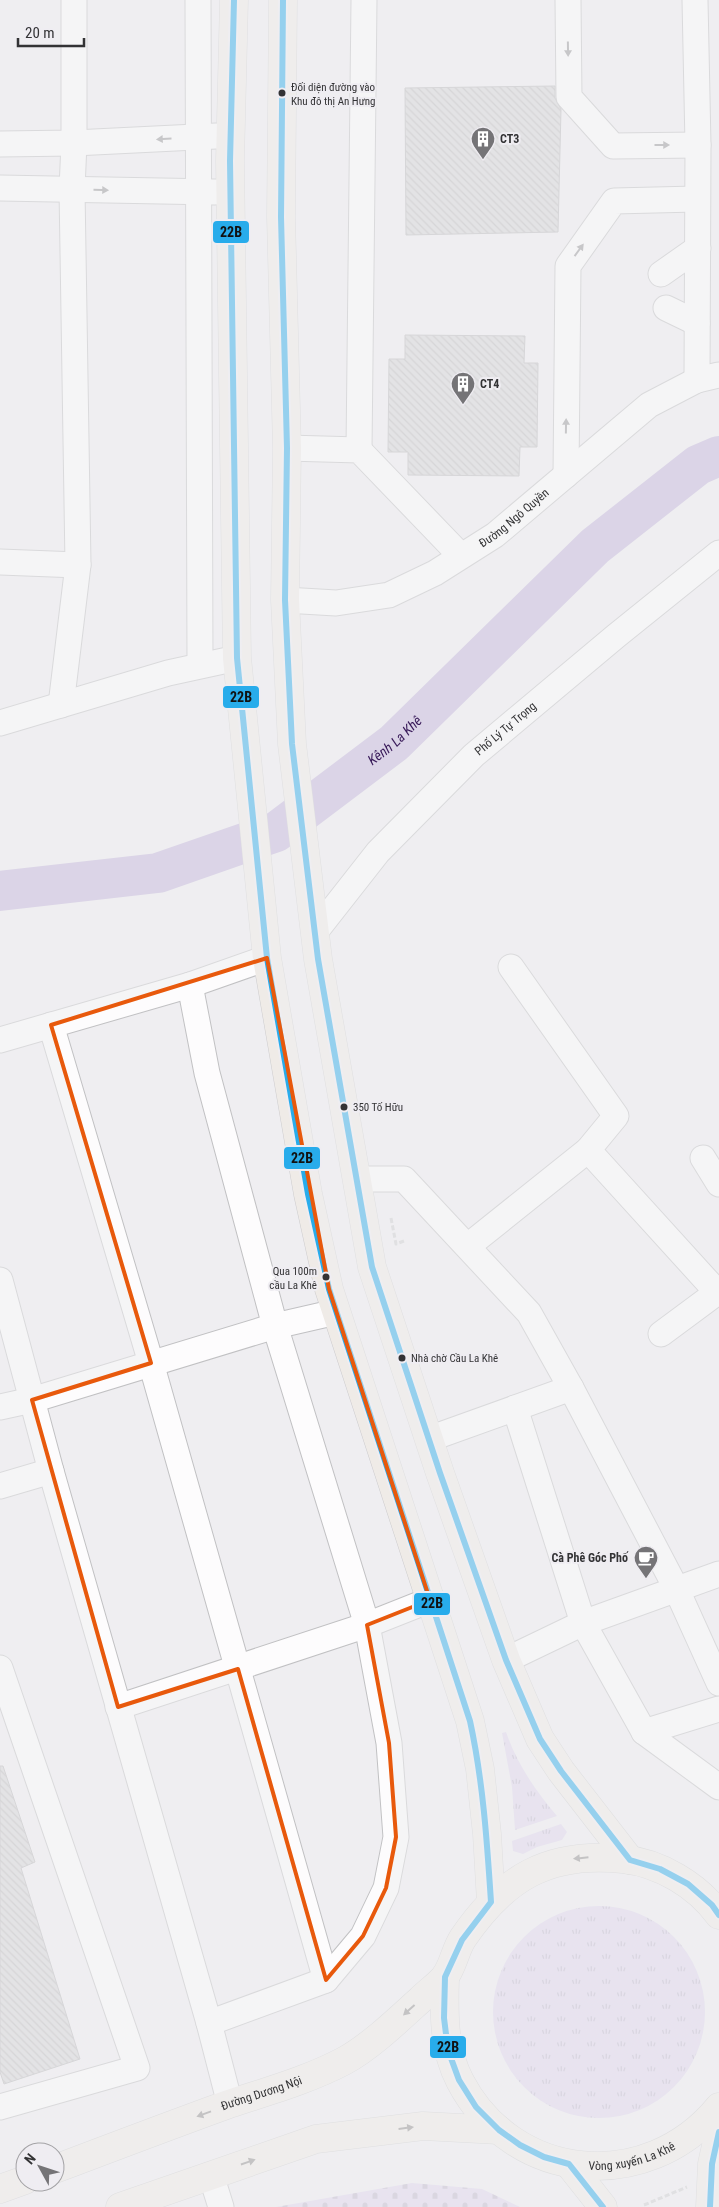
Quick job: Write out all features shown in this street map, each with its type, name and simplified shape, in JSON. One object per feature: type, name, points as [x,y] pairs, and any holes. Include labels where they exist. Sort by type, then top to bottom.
[{"type":"main road","points":[[234,0],[230,192],[237,658],[267,958],[308,1194],[329,1289],[470,1721],[480,1769],[487,1834],[491,1902]]},
{"type":"main road","points":[[283,0],[281,217],[287,448],[285,600],[292,744],[318,959],[372,1267],[429,1439],[506,1660],[540,1739],[561,1771],[630,1860]]},
{"type":"main road","points":[[445,1977],[462,1940],[491,1902],[514,1882],[541,1868],[570,1859],[600,1856],[630,1860],[660,1869],[688,1884],[717,1908]]},
{"type":"main road","name":"Đường Dương Nội","points":[[65,2165],[295,2082],[345,2060],[387,2029],[445,1977]]},
{"type":"main road","name":"Vòng xuyến La Khê","points":[[445,1977],[444,2018],[448,2050],[464,2087],[476,2107],[499,2130],[520,2146],[544,2157],[570,2164],[600,2167],[626,2164],[656,2155],[683,2141],[707,2122],[719,2107]]},
{"type":"main road","points":[[120,2207],[164,2200],[211,2175],[316,2139],[423,2126],[499,2130]]},
{"type":"main road","points":[[710,2207],[712,2164],[719,2132]]},
{"type":"main road","points":[[570,2164],[603,2207]]},
{"type":"main road","points":[[0,2189],[15,2184]]},
{"type":"street","points":[[61,705],[78,565],[72,189],[74,143],[74,0]]},
{"type":"street","points":[[198,0],[200,666]]},
{"type":"street","points":[[359,450],[364,0]]},
{"type":"street","points":[[568,0],[569,97],[613,146],[698,145]]},
{"type":"street","points":[[695,0],[698,145],[696,199],[698,323],[708,378]]},
{"type":"street","points":[[0,144],[74,143],[230,136]]},
{"type":"street","points":[[0,188],[230,192]]},
{"type":"street","points":[[566,475],[568,266],[614,201],[696,199]]},
{"type":"street","points":[[661,274],[698,248]]},
{"type":"street","points":[[666,308],[698,323]]},
{"type":"street","name":"Đường Ngô Quyền","points":[[285,600],[336,603],[389,595],[435,573],[495,534],[649,405],[708,378]]},
{"type":"street","points":[[287,448],[359,450],[460,555]]},
{"type":"street","name":"Phố Lý Tự Trọng","points":[[316,931],[378,852],[474,755],[719,553]]},
{"type":"street","points":[[0,562],[78,565]]},
{"type":"street","points":[[0,723],[168,672],[237,658]]},
{"type":"street","points":[[0,1040],[190,985],[267,958]]},
{"type":"street","points":[[468,1246],[588,1150],[616,1116],[511,967]]},
{"type":"street","points":[[190,985],[207,1072],[275,1326],[367,1625],[389,1743],[396,1836],[386,1888],[363,1936],[326,1980],[209,2023]]},
{"type":"street","points":[[51,1026],[151,1364],[326,1980]]},
{"type":"street","points":[[588,1150],[718,1291],[661,1334]]},
{"type":"street","points":[[703,1158],[719,1184]]},
{"type":"street","points":[[357,1179],[404,1179],[529,1313],[571,1388],[676,1588],[719,1683]]},
{"type":"street","points":[[0,1282],[51,1471],[209,2023],[230,2104]]},
{"type":"street","points":[[0,1407],[32,1400],[275,1326],[336,1312]]},
{"type":"street","points":[[429,1439],[571,1388]]},
{"type":"street","points":[[515,1408],[583,1623],[644,1732],[719,1787]]},
{"type":"street","points":[[0,1486],[51,1471]]},
{"type":"street","points":[[506,1660],[583,1623],[719,1574]]},
{"type":"street","points":[[118,1707],[367,1625],[430,1600]]},
{"type":"street","points":[[0,1668],[136,2068],[0,2107]]},
{"type":"street","points":[[644,1732],[719,1709]]},
{"type":"street","points":[[211,2175],[221,2207]]},
{"type":"path","points":[[390,1216],[396,1244],[404,1241]]},
{"type":"path","points":[[644,2205],[691,2186]]},
{"type":"highlighted area","points":[[267,958],[329,1289],[430,1600],[367,1625],[389,1743],[396,1837],[386,1888],[363,1936],[326,1980],[238,1669],[118,1707],[32,1400],[151,1363],[51,1025]]},
{"type":"green space","points":[[506,1732],[510,1744],[527,1776],[557,1816],[515,1830],[512,1787],[502,1733]]},
{"type":"green space","points":[[561,1824],[567,1832],[562,1840],[537,1847],[523,1854],[513,1851],[512,1841]]},
{"type":"green space","points":[[599,1906],[620,1908],[639,1914],[658,1924],[674,1937],[687,1953],[697,1972],[703,1991],[705,2012],[703,2033],[697,2052],[687,2071],[674,2087],[658,2100],[639,2110],[620,2116],[599,2118],[578,2116],[559,2110],[540,2100],[524,2087],[511,2071],[501,2052],[495,2033],[493,2012],[495,1991],[501,1972],[511,1953],[524,1937],[540,1924],[559,1914],[578,1908]]},
{"type":"green space","points":[[412,2183],[482,2189],[520,2207],[276,2207]]},
{"type":"building","name":"CT3","points":[[555,86],[555,98],[561,109],[558,232],[406,235],[405,88]]},
{"type":"building","name":"CT4","points":[[405,335],[525,336],[524,363],[538,363],[537,447],[520,447],[519,476],[408,475],[408,452],[388,452],[389,359],[405,359]]},
{"type":"building","points":[[0,1766],[3,1766],[35,1862],[21,1868],[80,2059],[4,2084],[0,2072]]},
{"type":"waterway","name":"Kênh La Khê","points":[[0,891],[158,873],[276,832],[394,743],[595,546],[698,465],[719,456]]},
{"type":"transit line","name":"22B","points":[[234,0],[230,161],[237,658],[267,958],[308,1194],[329,1289],[470,1721],[478,1766],[491,1902],[462,1940],[445,1977],[444,2018],[448,2050],[459,2080],[476,2107],[499,2130],[520,2145],[544,2157],[569,2164],[603,2207]]},
{"type":"transit line","name":"22B","points":[[283,0],[281,217],[287,448],[285,600],[292,744],[318,959],[372,1267],[440,1473],[506,1660],[540,1739],[561,1771],[630,1860],[660,1869],[688,1884],[712,1905],[719,1915]]},
{"type":"transit line","name":"22B","points":[[710,2207],[712,2164],[719,2132]]},
{"type":"place","name":"Đối diện đường vào Khu đô thị An Hưng","points":[[282,93]]},
{"type":"place","name":"CT3","points":[[483,160]]},
{"type":"place","name":"CT4","points":[[463,405]]},
{"type":"place","name":"350 Tố Hữu","points":[[344,1107]]},
{"type":"place","name":"Qua 100m cầu La Khê","points":[[326,1277]]},
{"type":"place","name":"Nhà chờ Cầu La Khê","points":[[402,1358]]},
{"type":"place","name":"Cà Phê Góc Phố","points":[[646,1579]]}]
